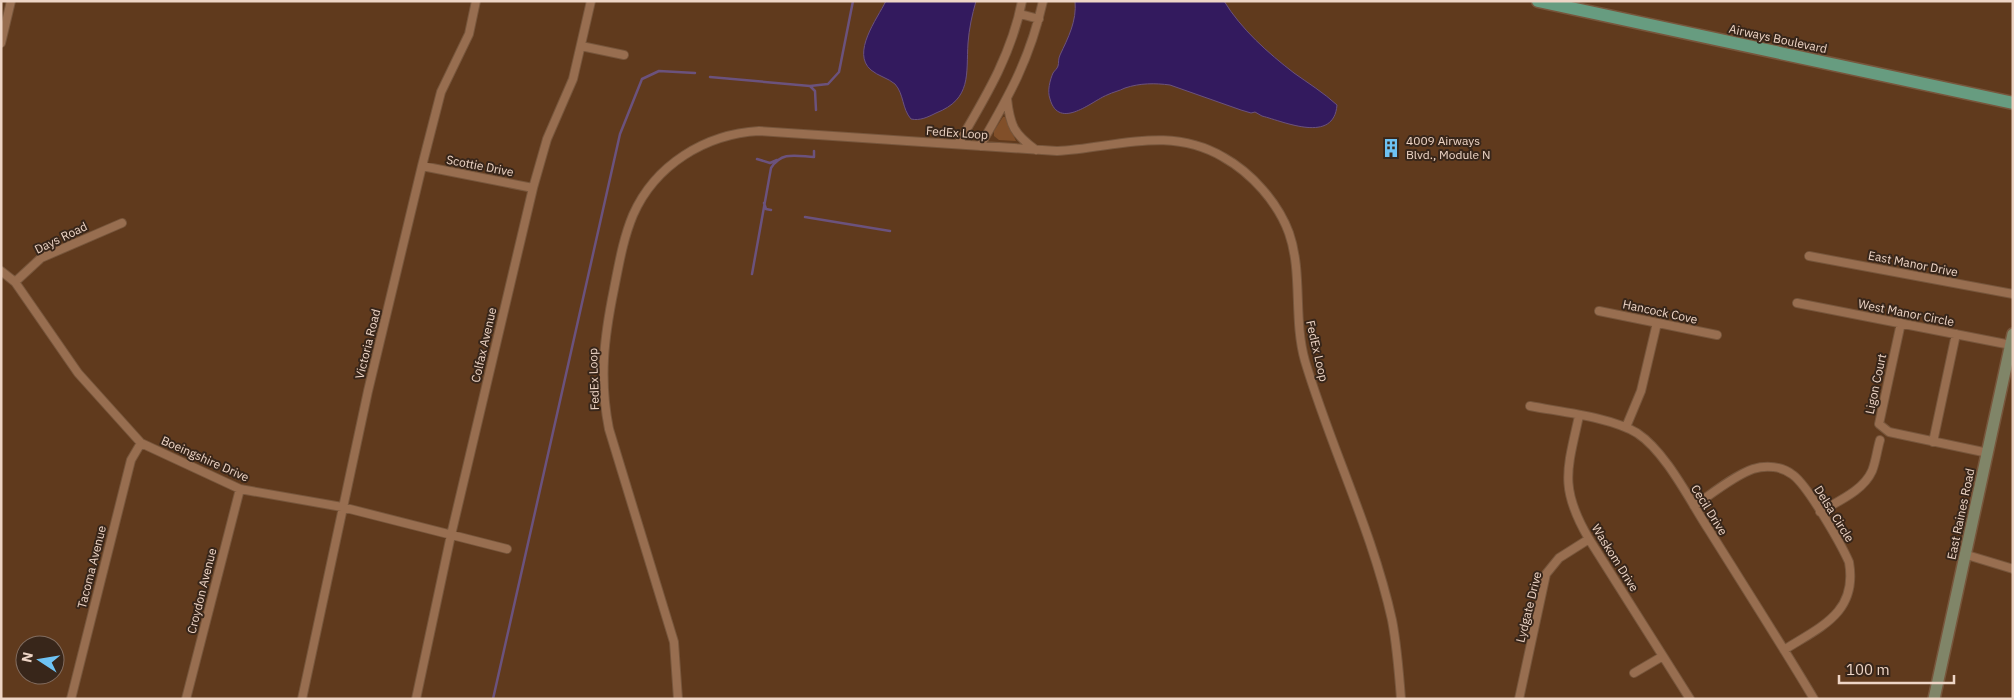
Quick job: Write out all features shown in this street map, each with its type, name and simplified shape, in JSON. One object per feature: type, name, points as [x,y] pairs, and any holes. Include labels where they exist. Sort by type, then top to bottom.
[{"type":"main road","name":"Airways Boulevard","points":[[1538,1],[2013,103]]},
{"type":"main road","name":"East Raines Road","points":[[1934,699],[2010,360],[2012,339]]},
{"type":"street","points":[[1,43],[11,1]]},
{"type":"street","name":"Victoria Road","points":[[302,699],[342,507],[422,166],[441,92],[469,34],[476,1]]},
{"type":"street","name":"Colfax Avenue","points":[[416,699],[451,535],[533,188],[547,139],[573,79],[591,1]]},
{"type":"street","points":[[958,144],[990,90],[1002,65],[1020,14],[1022,1]]},
{"type":"street","points":[[980,146],[1007,99],[1025,61],[1043,1]]},
{"type":"street","points":[[1020,14],[1039,19]]},
{"type":"street","points":[[581,46],[624,54]]},
{"type":"street","points":[[1007,99],[1009,118],[1013,129],[1036,150]]},
{"type":"street","name":"FedEx Loop","points":[[678,699],[674,642],[613,445],[605,406],[603,368],[606,334],[626,233],[638,204],[647,190],[678,159],[710,141],[736,134],[759,131],[1036,150],[1079,150],[1131,141],[1157,139],[1187,143],[1212,151],[1236,165],[1259,186],[1277,210],[1283,220],[1292,246],[1296,268],[1298,323],[1305,359],[1320,407],[1369,539],[1387,601],[1396,644],[1401,699]]},
{"type":"street","name":"Scottie Drive","points":[[422,166],[533,188]]},
{"type":"street","name":"Days Road","points":[[16,282],[41,258],[122,223]]},
{"type":"street","name":"East Manor Drive","points":[[1809,256],[2013,294]]},
{"type":"street","name":"Boeingshire Drive","points":[[1,271],[16,282],[78,374],[141,443],[240,489],[342,507],[507,549]]},
{"type":"street","name":"West Manor Circle","points":[[1796,303],[1956,334],[2012,339]]},
{"type":"street","name":"Hancock Cove","points":[[1599,311],[1717,336]]},
{"type":"street","points":[[1626,427],[1641,391],[1657,323]]},
{"type":"street","name":"Ligon Court","points":[[1901,323],[1879,424],[1889,432],[1988,453]]},
{"type":"street","points":[[1933,442],[1956,334]]},
{"type":"street","name":"Cecil Drive","points":[[1530,406],[1612,422],[1626,427],[1644,439],[1657,451],[1694,506],[1814,699]]},
{"type":"street","name":"Waskom Drive","points":[[1579,416],[1568,468],[1569,490],[1574,512],[1690,699]]},
{"type":"street","points":[[1820,512],[1856,490],[1868,479],[1880,440]]},
{"type":"street","name":"Tacoma Avenue","points":[[71,699],[131,460],[141,443]]},
{"type":"street","name":"Delsa Circle","points":[[1694,506],[1748,471],[1770,467],[1786,470],[1798,479],[1820,512],[1849,562],[1851,571],[1849,590],[1843,607],[1832,619],[1784,650]]},
{"type":"street","name":"Croydon Avenue","points":[[186,699],[240,489]]},
{"type":"street","name":"Lydgate Drive","points":[[1519,699],[1546,574],[1559,558],[1589,539]]},
{"type":"street","points":[[1966,555],[2013,569]]},
{"type":"street","points":[[1634,673],[1663,656]]},
{"type":"shaded area","points":[[886,1],[976,1],[969,32],[965,84],[956,101],[930,116],[911,119],[895,84],[871,70],[866,63],[864,55],[865,45],[872,26]]},
{"type":"shaded area","points":[[1075,1],[1224,1],[1238,21],[1265,49],[1337,105],[1334,117],[1327,124],[1318,127],[1295,125],[1262,116],[1255,112],[1251,113],[1241,110],[1170,85],[1153,84],[1125,88],[1076,111],[1061,113],[1054,108],[1050,99],[1049,86],[1071,29],[1075,15]]},
{"type":"shaded area","points":[[1003,117],[1005,117],[1016,141],[999,140],[994,136],[994,131]]},
{"type":"waterway","points":[[710,77],[810,86],[828,84],[839,72],[853,1]]},
{"type":"waterway","points":[[493,699],[620,134],[642,79],[659,71],[695,73]]},
{"type":"waterway","points":[[810,86],[815,91],[816,110]]},
{"type":"waterway","points":[[752,274],[771,168],[780,159],[785,157],[814,157],[814,151]]},
{"type":"waterway","points":[[757,159],[770,163],[777,160]]},
{"type":"waterway","points":[[764,203],[766,209],[771,210]]},
{"type":"waterway","points":[[805,217],[890,231]]},
{"type":"place","name":"4009 Airways Blvd., Module N","points":[[1391,148]]}]
